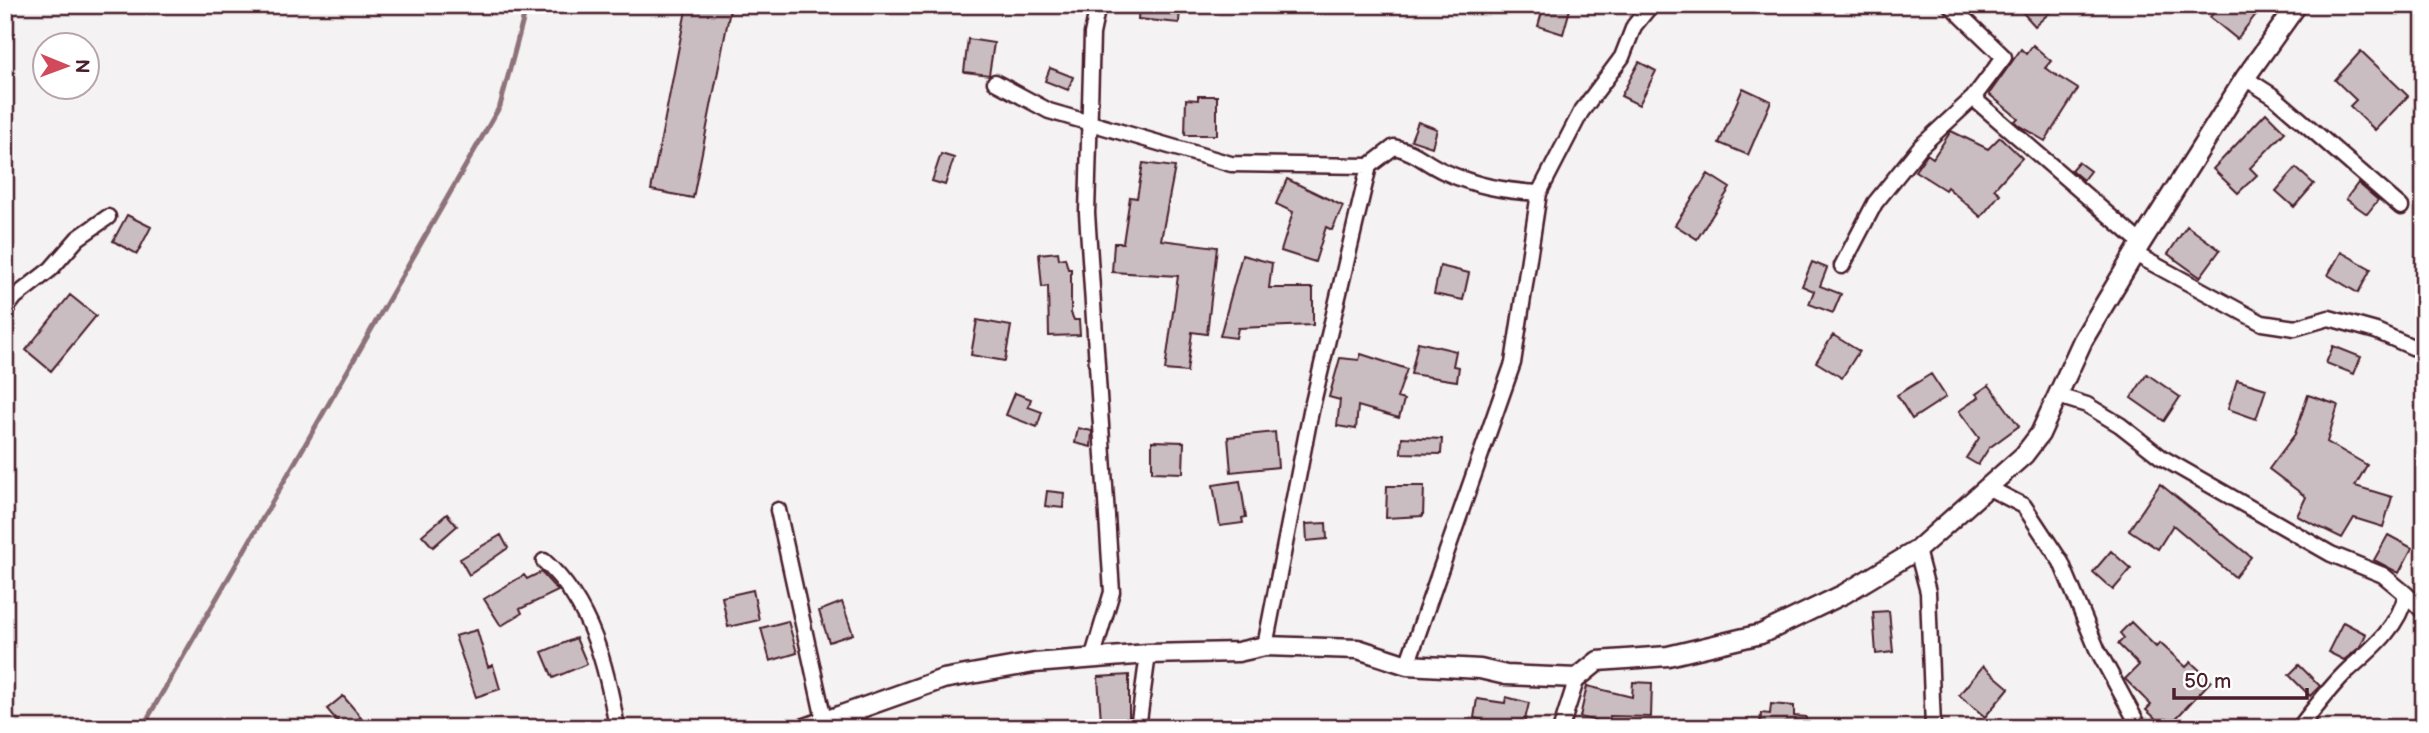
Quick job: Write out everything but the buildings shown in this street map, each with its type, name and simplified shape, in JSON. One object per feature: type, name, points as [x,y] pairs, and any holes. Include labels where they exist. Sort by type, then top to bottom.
[{"type":"street","points":[[1092,659],[1112,592],[1087,213],[1092,34],[1098,5]]},
{"type":"street","points":[[1406,665],[1513,363],[1539,193],[1581,112],[1622,57],[1634,26],[1651,5]]},
{"type":"street","points":[[1843,267],[1875,204],[1922,146],[1973,98],[2004,57],[1950,5]]},
{"type":"street","points":[[1561,728],[1577,678],[1598,661],[1668,656],[1761,634],[1844,594],[1917,550],[2024,455],[2040,434],[2083,340],[2138,248],[2245,78],[2297,5]]},
{"type":"street","points":[[2245,78],[2273,96],[2401,207]]},
{"type":"street","points":[[995,82],[1049,111],[1231,164],[1369,166],[1394,148],[1413,151],[1441,170],[1491,190],[1539,193]]},
{"type":"street","points":[[1973,98],[2138,248],[2262,323],[2295,328],[2329,318],[2376,331],[2424,352]]},
{"type":"street","points":[[1265,646],[1311,411],[1369,166]]},
{"type":"street","points":[[5,310],[15,297],[51,269],[78,238],[108,217]]},
{"type":"street","points":[[2058,396],[2087,405],[2120,425],[2161,457],[2331,554],[2383,575],[2424,612]]},
{"type":"street","points":[[1987,487],[2024,506],[2061,562],[2097,649],[2140,728]]},
{"type":"street","points":[[778,510],[824,720]]},
{"type":"street","points":[[1917,550],[1928,592],[1933,728]]},
{"type":"street","points":[[544,561],[565,580],[592,631],[611,688],[617,728]]},
{"type":"street","points":[[2299,728],[2347,672],[2367,656],[2384,636],[2402,610],[2406,594]]},
{"type":"street","points":[[804,728],[943,680],[1034,663],[1148,654],[1238,652],[1265,646],[1358,649],[1406,665],[1480,668],[1506,675],[1577,678]]},
{"type":"street","points":[[1138,728],[1148,654]]},
{"type":"street","points":[[857,728],[858,708]]},
{"type":"waterway","points":[[142,728],[500,106],[527,5]]}]
